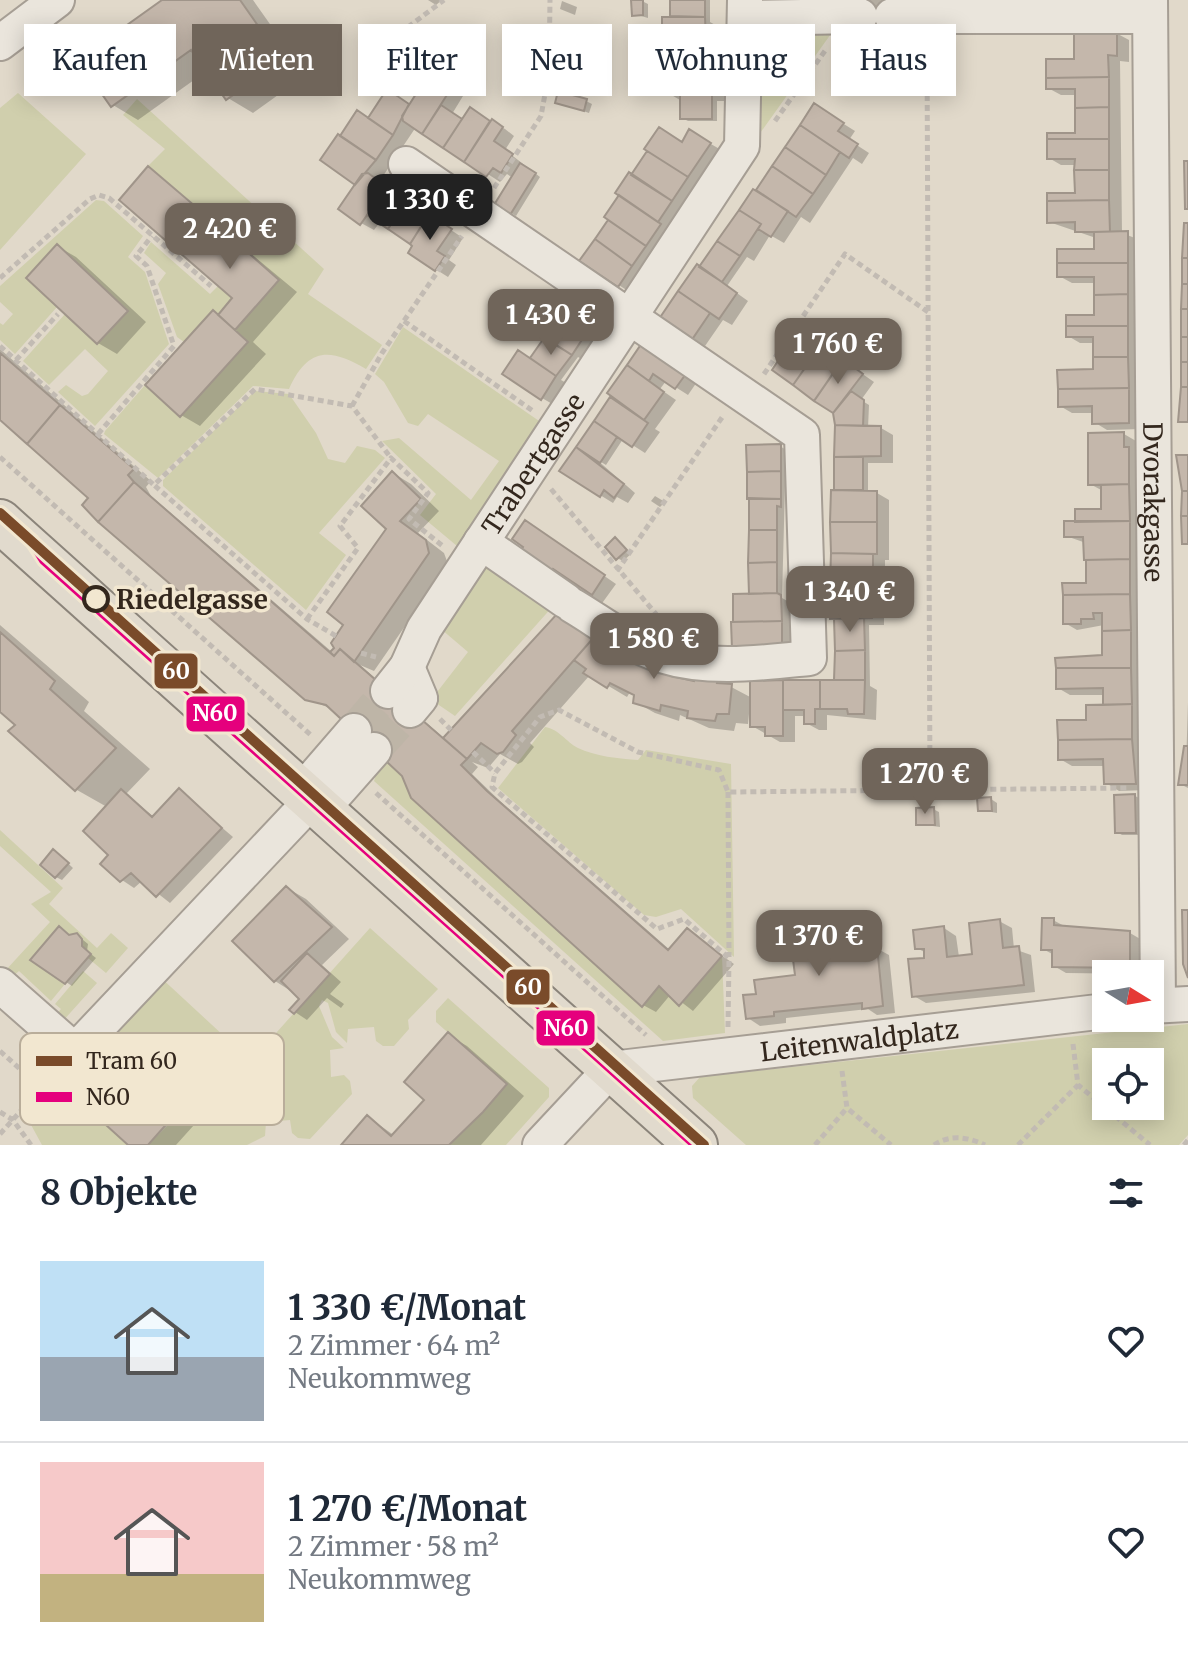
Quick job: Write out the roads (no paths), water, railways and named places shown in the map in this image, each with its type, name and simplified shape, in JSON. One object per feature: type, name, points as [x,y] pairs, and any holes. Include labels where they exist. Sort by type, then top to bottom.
[{"type":"main road","points":[[0,495],[25,540],[696,1145]]},
{"type":"street","points":[[0,43],[57,0]]},
{"type":"street","points":[[745,9],[862,16],[1150,8]]},
{"type":"street","name":"Dvorakgasse","points":[[1150,8],[1156,788],[1165,1005]]},
{"type":"street","name":"Trabertgasse","points":[[402,689],[424,629],[742,146],[745,9]]},
{"type":"street","points":[[406,164],[802,435],[809,658],[741,664],[691,662],[657,654],[473,554]]},
{"type":"street","points":[[0,513],[25,540]]},
{"type":"street","points":[[91,1033],[312,800],[364,740]]},
{"type":"street","points":[[0,985],[55,1033]]},
{"type":"street","name":"Leitenwaldplatz","points":[[611,1069],[1092,1013]]},
{"type":"street","points":[[540,1145],[611,1069]]},
{"type":"tunnel","points":[[354,731],[388,691]]},
{"type":"tunnel","points":[[374,750],[410,710]]},
{"type":"tram line","name":"60","points":[[0,513],[704,1145]]},
{"type":"place","name":"Riedelgasse","points":[[96,599]]}]
